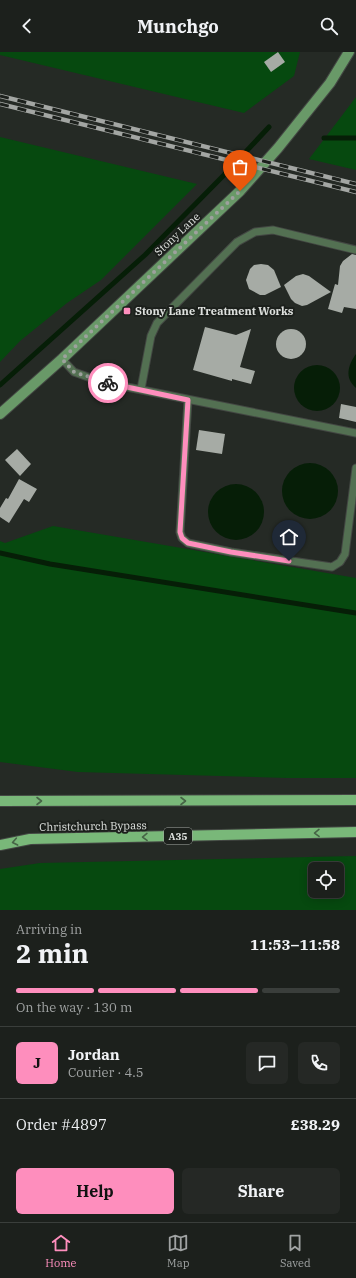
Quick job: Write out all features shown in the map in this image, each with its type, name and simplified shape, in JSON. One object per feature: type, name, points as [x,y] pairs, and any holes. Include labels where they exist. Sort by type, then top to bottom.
[{"type":"main road","name":"Stony Lane","points":[[0,414],[62,359],[240,191],[278,148],[330,83],[349,52]]},
{"type":"main road","points":[[0,801],[356,800]]},
{"type":"main road","name":"Christchurch Bypass","points":[[0,845],[30,839],[356,832]]},
{"type":"lane","points":[[141,389],[151,336],[157,323],[238,242],[256,232],[273,230],[356,250]]},
{"type":"lane","points":[[62,359],[74,372],[95,380],[356,433]]},
{"type":"lane","points":[[188,400],[180,532],[182,538],[188,543],[231,552],[332,567],[340,562],[345,554],[356,468]]},
{"type":"green space","points":[[0,52],[300,52],[294,76],[244,113],[0,55]]},
{"type":"green space","points":[[356,97],[356,170],[309,159]]},
{"type":"green space","points":[[0,137],[197,184],[101,280],[67,303],[20,341],[0,362]]},
{"type":"green space","points":[[53,526],[356,578],[356,778],[287,778],[78,772],[0,762],[0,541],[5,543]]},
{"type":"green space","points":[[356,856],[356,910],[0,910],[0,869],[40,863]]},
{"type":"shaded area","points":[[356,354],[356,388],[350,380],[348,371]]},
{"type":"shaded area","points":[[317,365],[330,369],[336,375],[340,388],[336,401],[330,407],[317,411],[304,407],[298,401],[294,388],[298,375],[304,369]]},
{"type":"shaded area","points":[[310,463],[321,465],[330,471],[336,480],[338,491],[336,502],[330,511],[321,517],[310,519],[299,517],[290,511],[284,502],[282,491],[284,480],[290,471],[299,465]]},
{"type":"shaded area","points":[[236,484],[247,486],[256,492],[262,501],[264,512],[262,523],[256,532],[247,538],[236,540],[225,538],[216,532],[210,523],[208,512],[210,501],[216,492],[225,486]]},
{"type":"building","points":[[278,52],[285,62],[271,72],[264,62]]},
{"type":"building","points":[[352,254],[356,255],[356,309],[344,307],[342,313],[328,309],[335,284],[338,285],[340,266],[343,261]]},
{"type":"building","points":[[254,265],[268,265],[274,270],[281,287],[265,295],[260,295],[249,289],[246,280],[250,269]]},
{"type":"building","points":[[303,274],[309,276],[331,292],[307,305],[302,306],[295,303],[291,299],[284,285],[296,276]]},
{"type":"building","points":[[205,327],[236,335],[251,329],[240,367],[255,371],[251,384],[232,379],[232,381],[193,370]]},
{"type":"building","points":[[291,329],[302,333],[306,344],[302,355],[291,359],[280,355],[276,344],[280,333]]},
{"type":"building","points":[[341,404],[356,407],[356,422],[339,418]]},
{"type":"building","points":[[199,430],[225,434],[222,454],[196,450]]},
{"type":"building","points":[[17,449],[31,464],[20,476],[5,460]]},
{"type":"building","points":[[19,479],[37,489],[29,502],[24,499],[9,523],[0,517],[0,508],[6,498],[8,499]]},
{"type":"waterway","points":[[0,385],[145,255],[269,127]]},
{"type":"waterway","points":[[324,138],[356,138]]},
{"type":"waterway","points":[[0,553],[50,564],[356,613]]},
{"type":"railway","points":[[0,96],[356,184]]},
{"type":"railway","points":[[0,104],[356,192]]},
{"type":"way so far","points":[[108,383],[74,372],[62,359],[240,191]]},
{"type":"place","name":"Stony Lane Treatment Works","points":[[127,311]]},
{"type":"route","points":[[108,383],[188,400],[180,532],[182,538],[188,543],[231,552],[289,561]]}]
